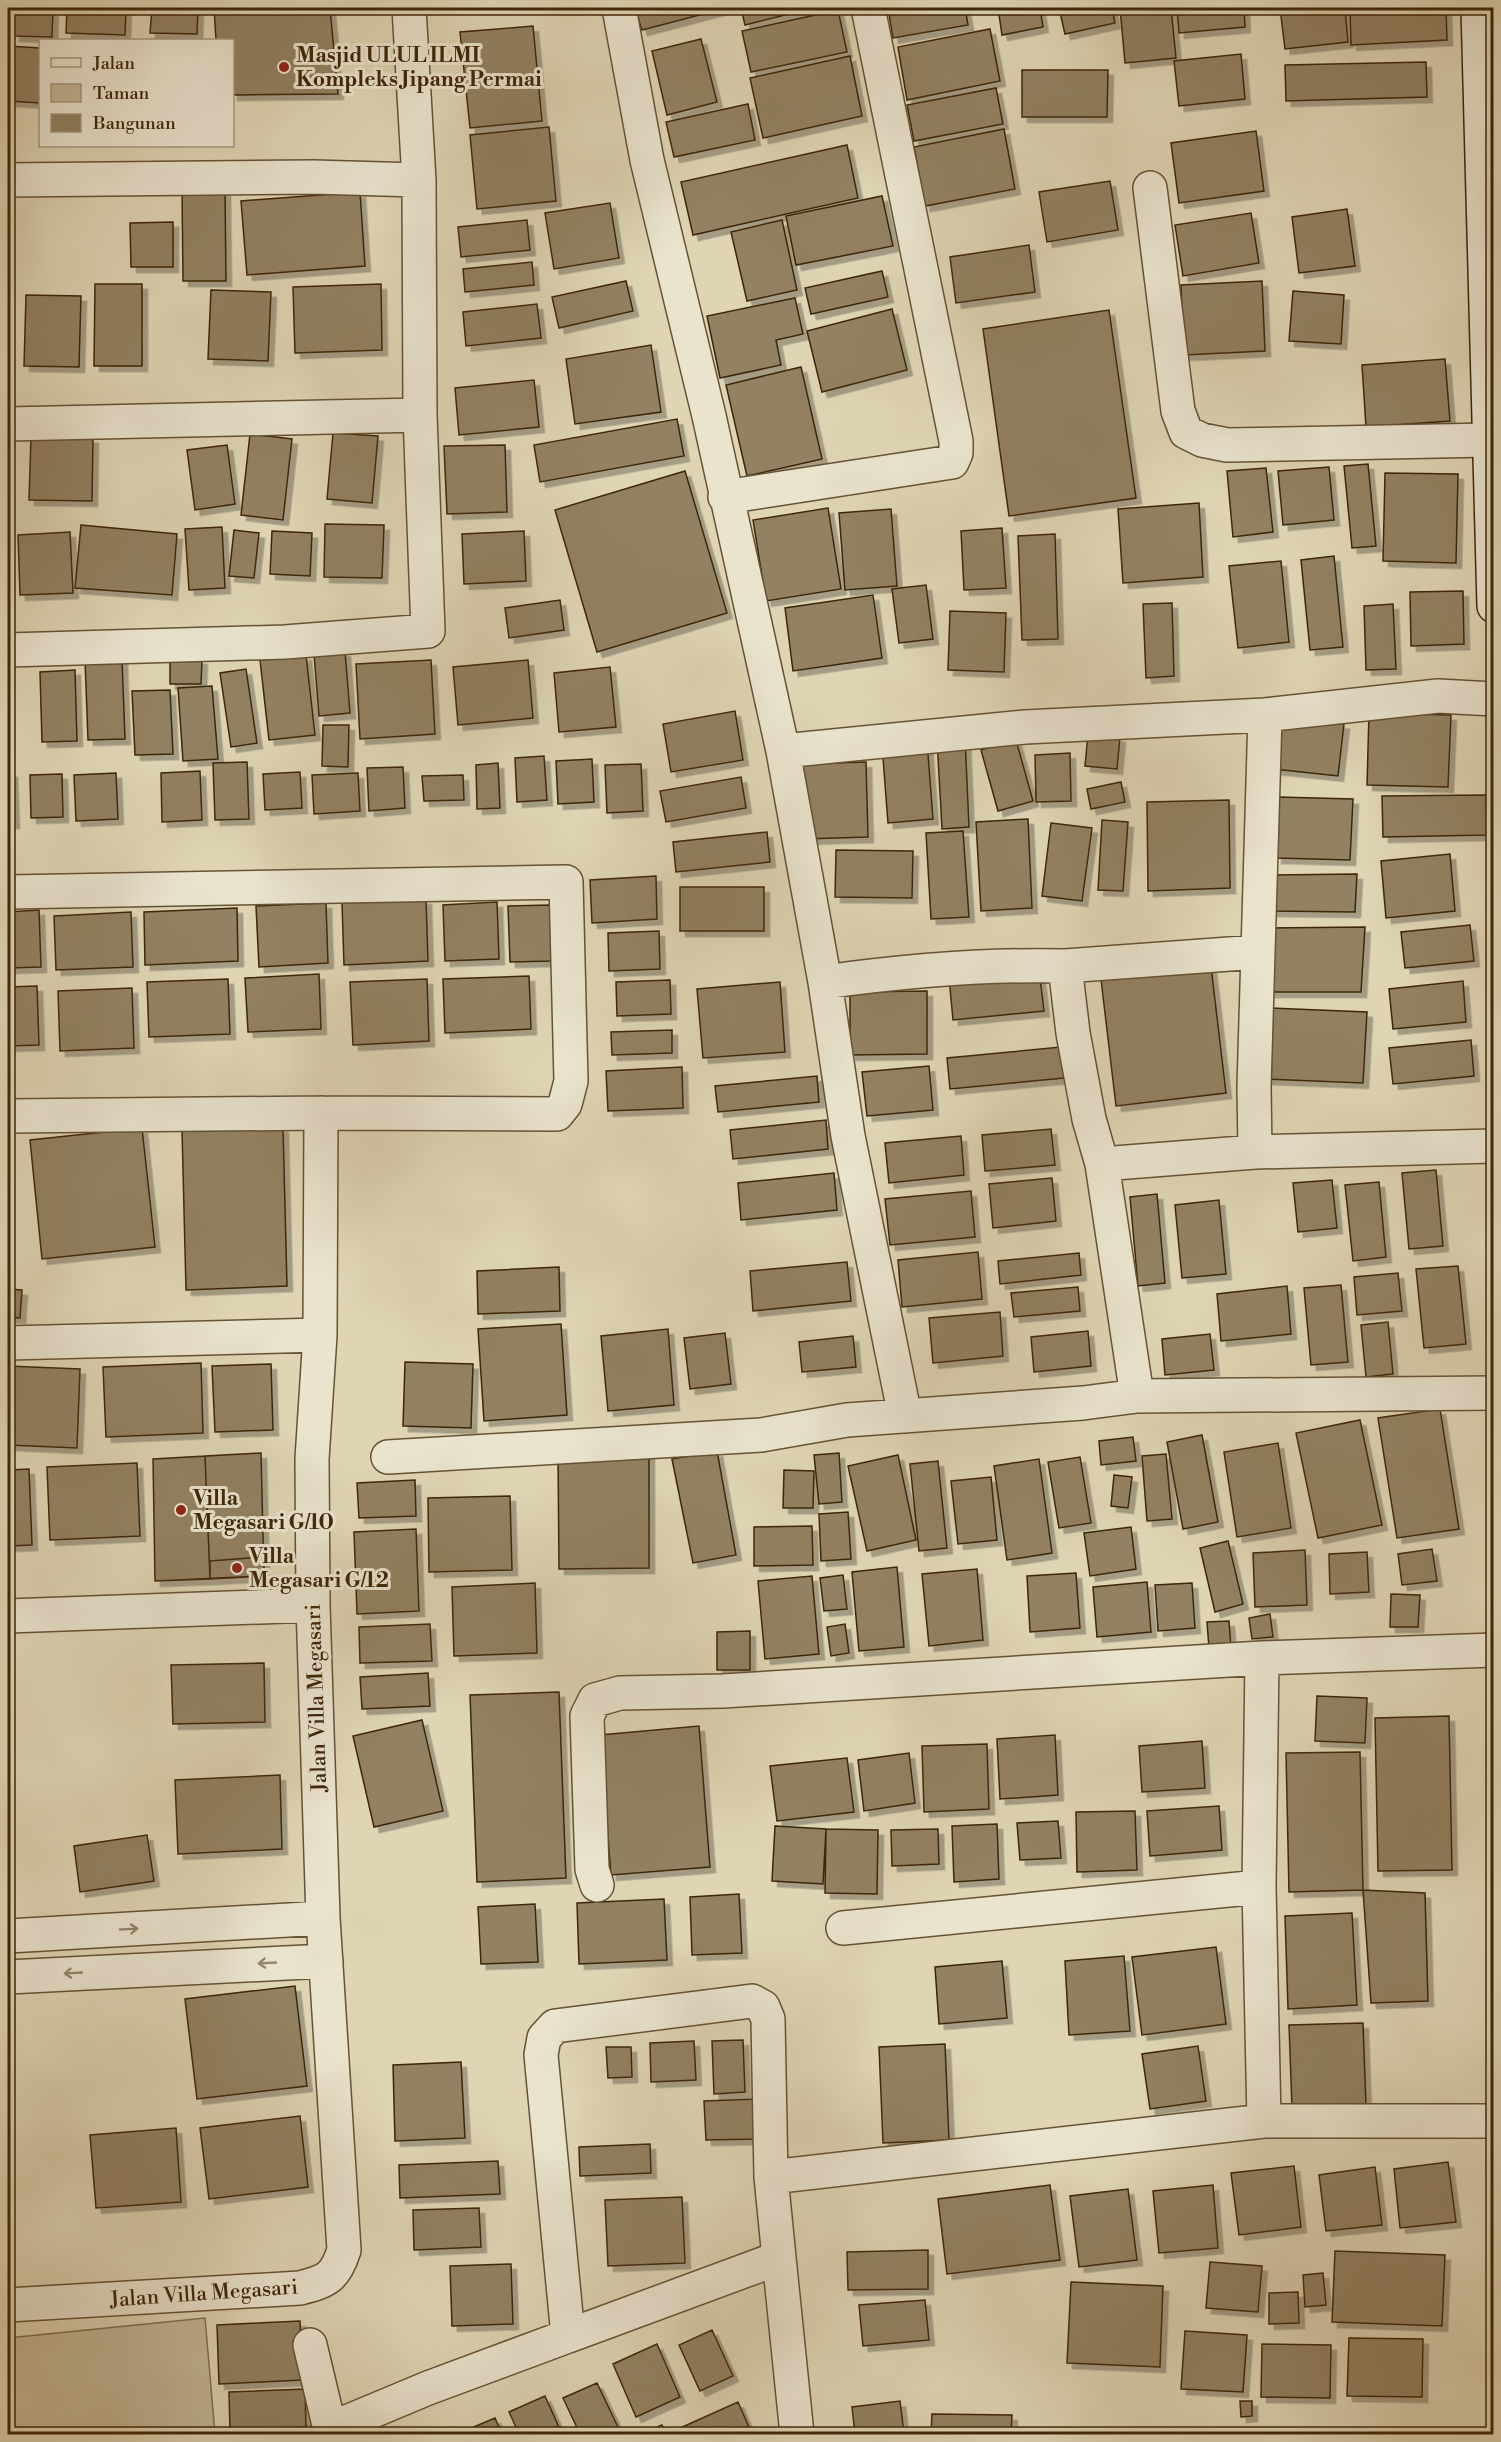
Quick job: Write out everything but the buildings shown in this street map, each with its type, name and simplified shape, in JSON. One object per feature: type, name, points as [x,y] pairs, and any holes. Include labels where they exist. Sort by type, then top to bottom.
[{"type":"street","points":[[8,650],[285,642],[428,631],[420,415],[419,180],[409,8]]},
{"type":"street","points":[[619,8],[647,160],[709,416],[725,497],[783,751],[825,982],[848,1136],[905,1416]]},
{"type":"street","points":[[725,497],[952,462],[956,453],[956,441],[868,8]]},
{"type":"street","points":[[1478,8],[1494,606]]},
{"type":"street","points":[[8,180],[313,177],[419,180]]},
{"type":"street","points":[[1150,188],[1178,411],[1186,432],[1202,440],[1227,445],[1489,440]]},
{"type":"street","points":[[8,424],[420,415]]},
{"type":"street","points":[[783,751],[1025,727],[1265,715],[1438,696],[1494,699]]},
{"type":"street","points":[[1255,1152],[1257,952],[1265,715]]},
{"type":"street","points":[[8,892],[566,882],[571,1081],[565,1104],[557,1114],[321,1113],[8,1116]]},
{"type":"street","points":[[825,982],[888,974],[993,966],[1065,966],[1257,952]]},
{"type":"street","points":[[1065,966],[1073,1033],[1089,1119],[1102,1164],[1137,1396]]},
{"type":"street","name":"Jalan Villa Megasari","points":[[8,2305],[300,2288],[325,2281],[338,2267],[344,2250],[323,1918],[313,1605],[312,1459],[320,1335],[321,1113]]},
{"type":"street","points":[[1102,1164],[1255,1152],[1494,1146]]},
{"type":"street","points":[[8,1344],[320,1335]]},
{"type":"street","points":[[388,1457],[761,1435],[847,1420],[1083,1403],[1137,1396],[1494,1393]]},
{"type":"street","points":[[8,1616],[313,1605]]},
{"type":"street","points":[[597,1885],[592,1869],[587,1716],[595,1700],[620,1693],[723,1691],[1262,1658],[1494,1650]]},
{"type":"street","points":[[1262,1658],[1259,1887],[1264,2121]]},
{"type":"street","points":[[843,1928],[1259,1887]]},
{"type":"street","points":[[8,1936],[323,1918]]},
{"type":"street","points":[[8,1977],[326,1961]]},
{"type":"street","points":[[568,2336],[541,2055],[544,2038],[555,2026],[752,2001],[763,2007],[768,2019],[771,2177],[797,2434]]},
{"type":"street","points":[[771,2177],[1264,2121],[1494,2121]]},
{"type":"street","points":[[310,2345],[331,2432],[428,2388],[779,2258]]},
{"type":"green space","points":[[205,2318],[215,2434],[8,2434],[8,2338]]},
{"type":"place","name":"Masjid ULUL ILMI Kompleks Jipang Permai","points":[[284,67]]},
{"type":"place","name":"Villa Megasari G/10","points":[[181,1510]]},
{"type":"place","name":"Villa Megasari G/12","points":[[237,1568]]}]
